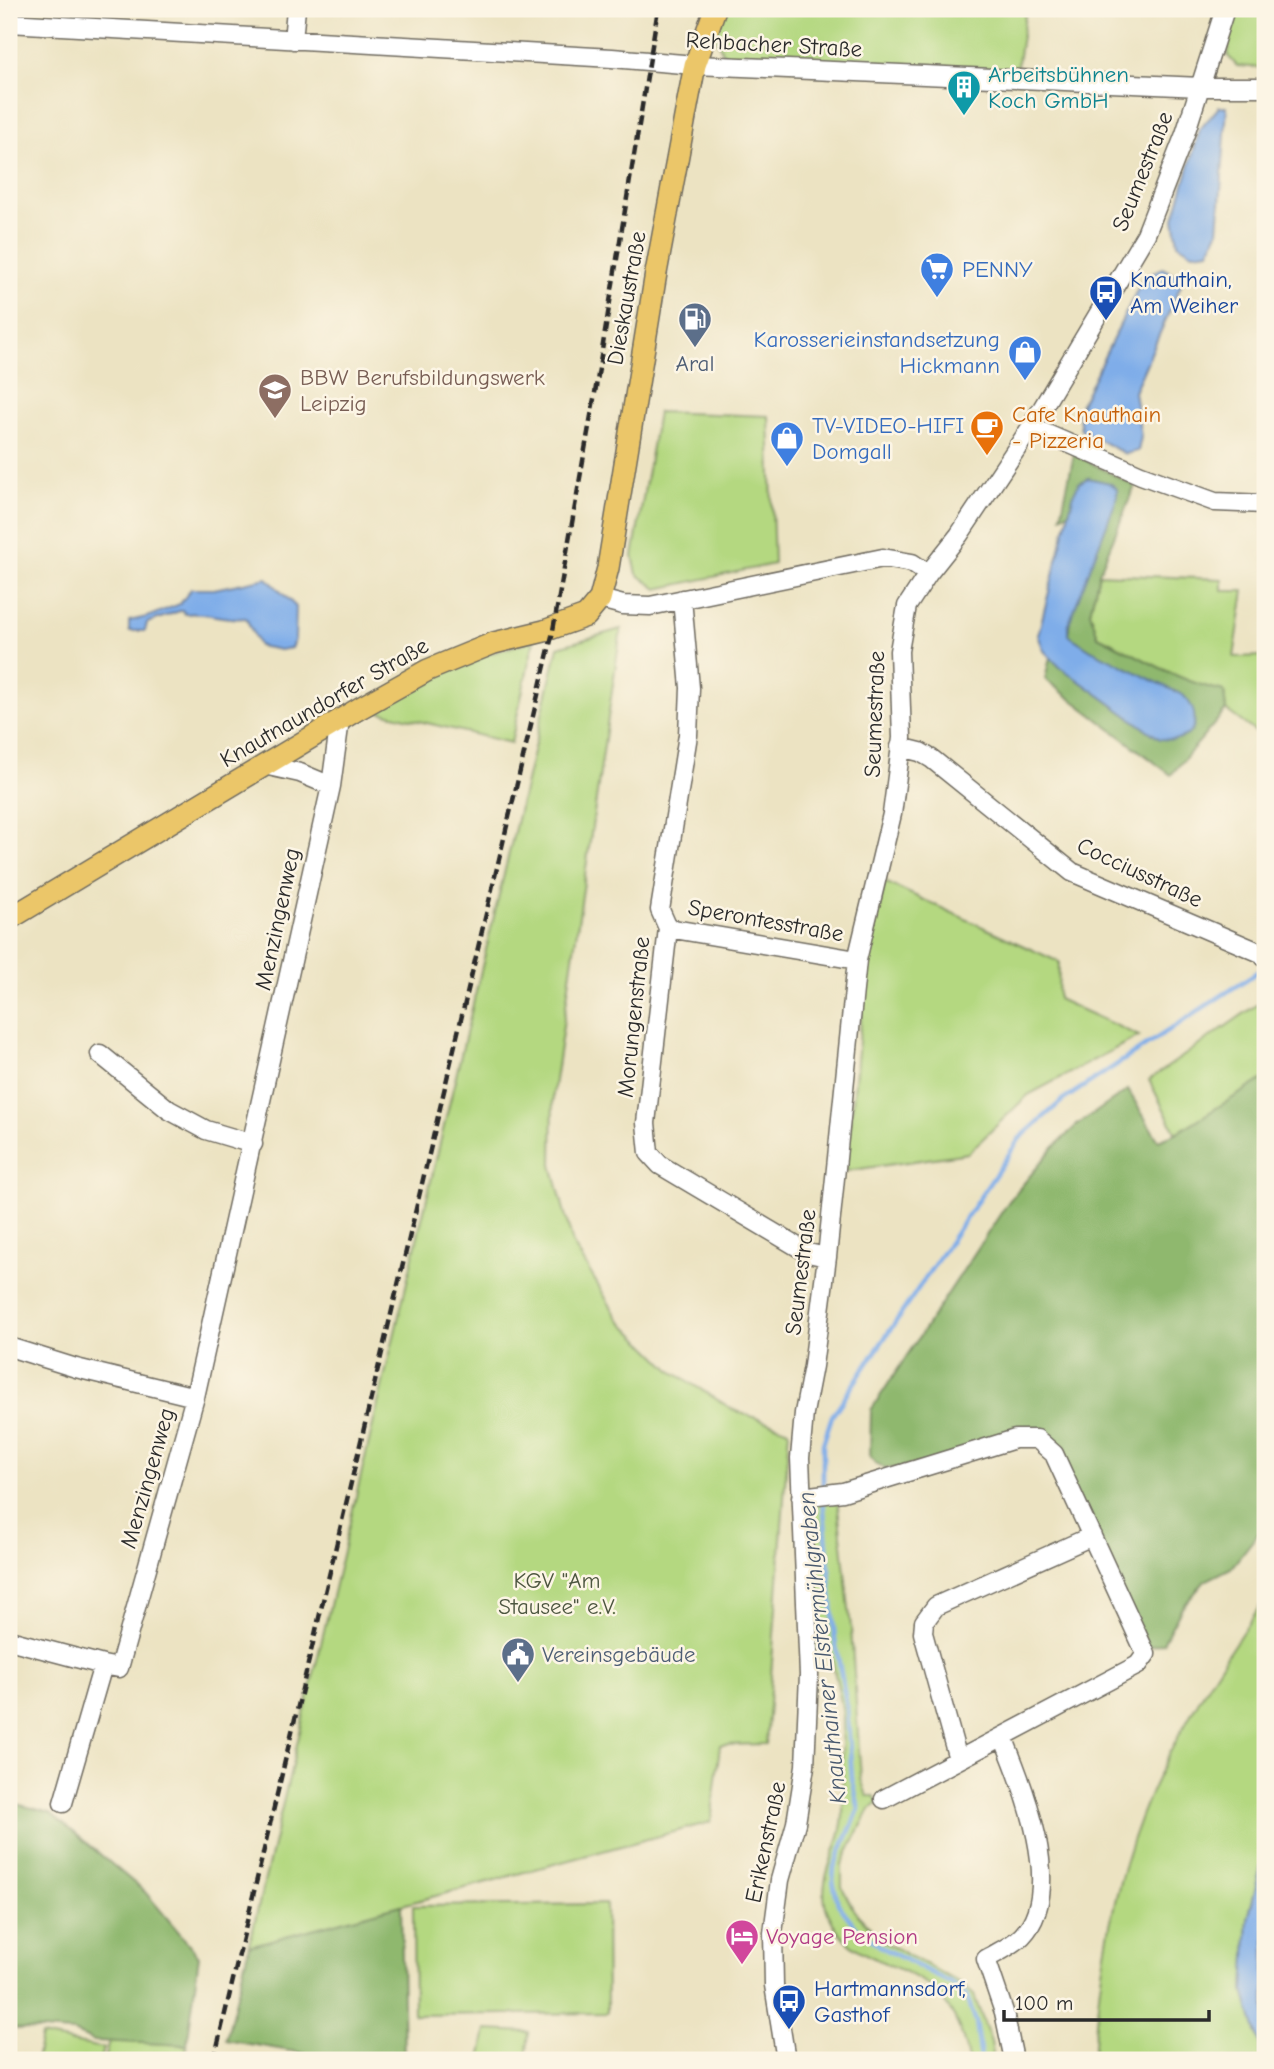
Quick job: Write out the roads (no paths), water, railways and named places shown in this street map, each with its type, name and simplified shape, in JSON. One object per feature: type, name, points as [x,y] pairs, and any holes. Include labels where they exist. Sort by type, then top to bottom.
[{"type":"main road","name":"Dieskaustraße","points":[[600,599],[608,568],[656,273],[695,65],[715,9]]},
{"type":"main road","name":"Knautnaundorfer Straße","points":[[10,915],[418,676],[494,643],[576,621],[586,616],[600,599]]},
{"type":"street","points":[[293,40],[296,9]]},
{"type":"street","name":"Seumestraße","points":[[809,1675],[817,1496],[800,1458],[804,1413],[827,1257],[857,960],[892,814],[901,747],[899,651],[907,606],[959,535],[1031,427],[1146,233],[1201,87],[1224,9]]},
{"type":"street","name":"Rehbacher Straße","points":[[9,23],[695,65],[1201,87],[1265,87]]},
{"type":"street","points":[[1031,427],[1141,475],[1215,502],[1265,504]]},
{"type":"street","points":[[600,599],[635,607],[883,558],[912,563],[928,574]]},
{"type":"street","name":"Morungenstraße","points":[[682,599],[690,688],[688,734],[660,910],[668,928],[646,1124],[649,1153],[660,1165],[808,1253],[827,1257]]},
{"type":"street","name":"Menzingenweg","points":[[103,1665],[119,1668],[195,1397],[331,786],[340,720]]},
{"type":"street","name":"Cocciusstraße","points":[[901,747],[920,752],[932,759],[1072,872],[1261,953],[1265,958]]},
{"type":"street","points":[[264,765],[300,773],[331,786]]},
{"type":"street","name":"Sperontesstraße","points":[[668,928],[857,960]]},
{"type":"street","points":[[100,1054],[169,1110],[206,1130],[253,1144]]},
{"type":"street","points":[[9,1347],[76,1368],[195,1397]]},
{"type":"street","points":[[817,1496],[1015,1439],[1037,1439],[1054,1454],[1146,1654],[1138,1665],[884,1799]]},
{"type":"street","points":[[958,1759],[923,1633],[924,1622],[936,1606],[1092,1536]]},
{"type":"street","points":[[9,1640],[103,1665],[63,1802]]},
{"type":"street","name":"Erikenstraße","points":[[786,2060],[774,1985],[772,1933],[780,1880],[802,1787],[809,1675]]},
{"type":"street","points":[[1003,1737],[1027,1795],[1042,1874],[1041,1893],[1030,1925],[1022,1936],[986,1959],[1004,2012],[1014,2060]]},
{"type":"water","points":[[1219,107],[1227,107],[1218,232],[1209,251],[1193,253],[1178,244],[1174,218],[1200,129]]},
{"type":"water","points":[[1162,268],[1176,275],[1181,285],[1134,392],[1141,437],[1138,451],[1125,454],[1081,430],[1078,410],[1143,278]]},
{"type":"water","points":[[1088,478],[1110,483],[1117,489],[1117,498],[1068,626],[1068,635],[1091,650],[1183,695],[1188,700],[1195,720],[1190,731],[1177,739],[1160,739],[1060,667],[1044,651],[1038,635],[1074,493],[1079,483]]},
{"type":"water","points":[[267,578],[296,607],[295,639],[291,648],[280,650],[259,646],[246,618],[185,614],[182,610],[147,623],[145,631],[129,631],[129,621],[180,604],[191,589],[214,589]]},
{"type":"water","points":[[1265,1850],[1265,2060],[1261,2060],[1260,2045],[1244,1991],[1248,1919]]},
{"type":"waterway","name":"Knauthainer Elstermühlgraben","points":[[823,1491],[823,1444],[832,1416],[1020,1138],[1063,1100],[1265,967]]},
{"type":"waterway","name":"Knauthainer Elstermühlgraben","points":[[823,1499],[835,1640],[847,1707],[852,1778],[859,1809],[834,1867],[833,1881],[838,1904],[855,1926],[881,1947],[954,1985],[967,1997],[976,2022],[981,2060]]},
{"type":"railway","points":[[214,2060],[552,636],[658,9]]},
{"type":"place","name":"Arbeitsbühnen Koch GmbH","points":[[964,117]]},
{"type":"place","name":"PENNY","points":[[937,299]]},
{"type":"place","name":"Knauthain, Am Weiher","points":[[1106,322]]},
{"type":"place","name":"Aral","points":[[695,349]]},
{"type":"place","name":"Karosserieinstandsetzung Hickmann","points":[[1025,382]]},
{"type":"place","name":"BBW Berufsbildungswerk Leipzig","points":[[275,420]]},
{"type":"place","name":"Cafe Knauthain - Pizzeria","points":[[987,457]]},
{"type":"place","name":"TV-VIDEO-HIFI Domgall","points":[[787,468]]},
{"type":"place","name":"Vereinsgebäude","points":[[518,1684]]},
{"type":"place","name":"Voyage Pension","points":[[742,1966]]},
{"type":"place","name":"Hartmannsdorf, Gasthof","points":[[789,2031]]},
{"type":"park label","name":"KGV \"Am Stausee\" e.V.","points":[[557,1593]]}]
